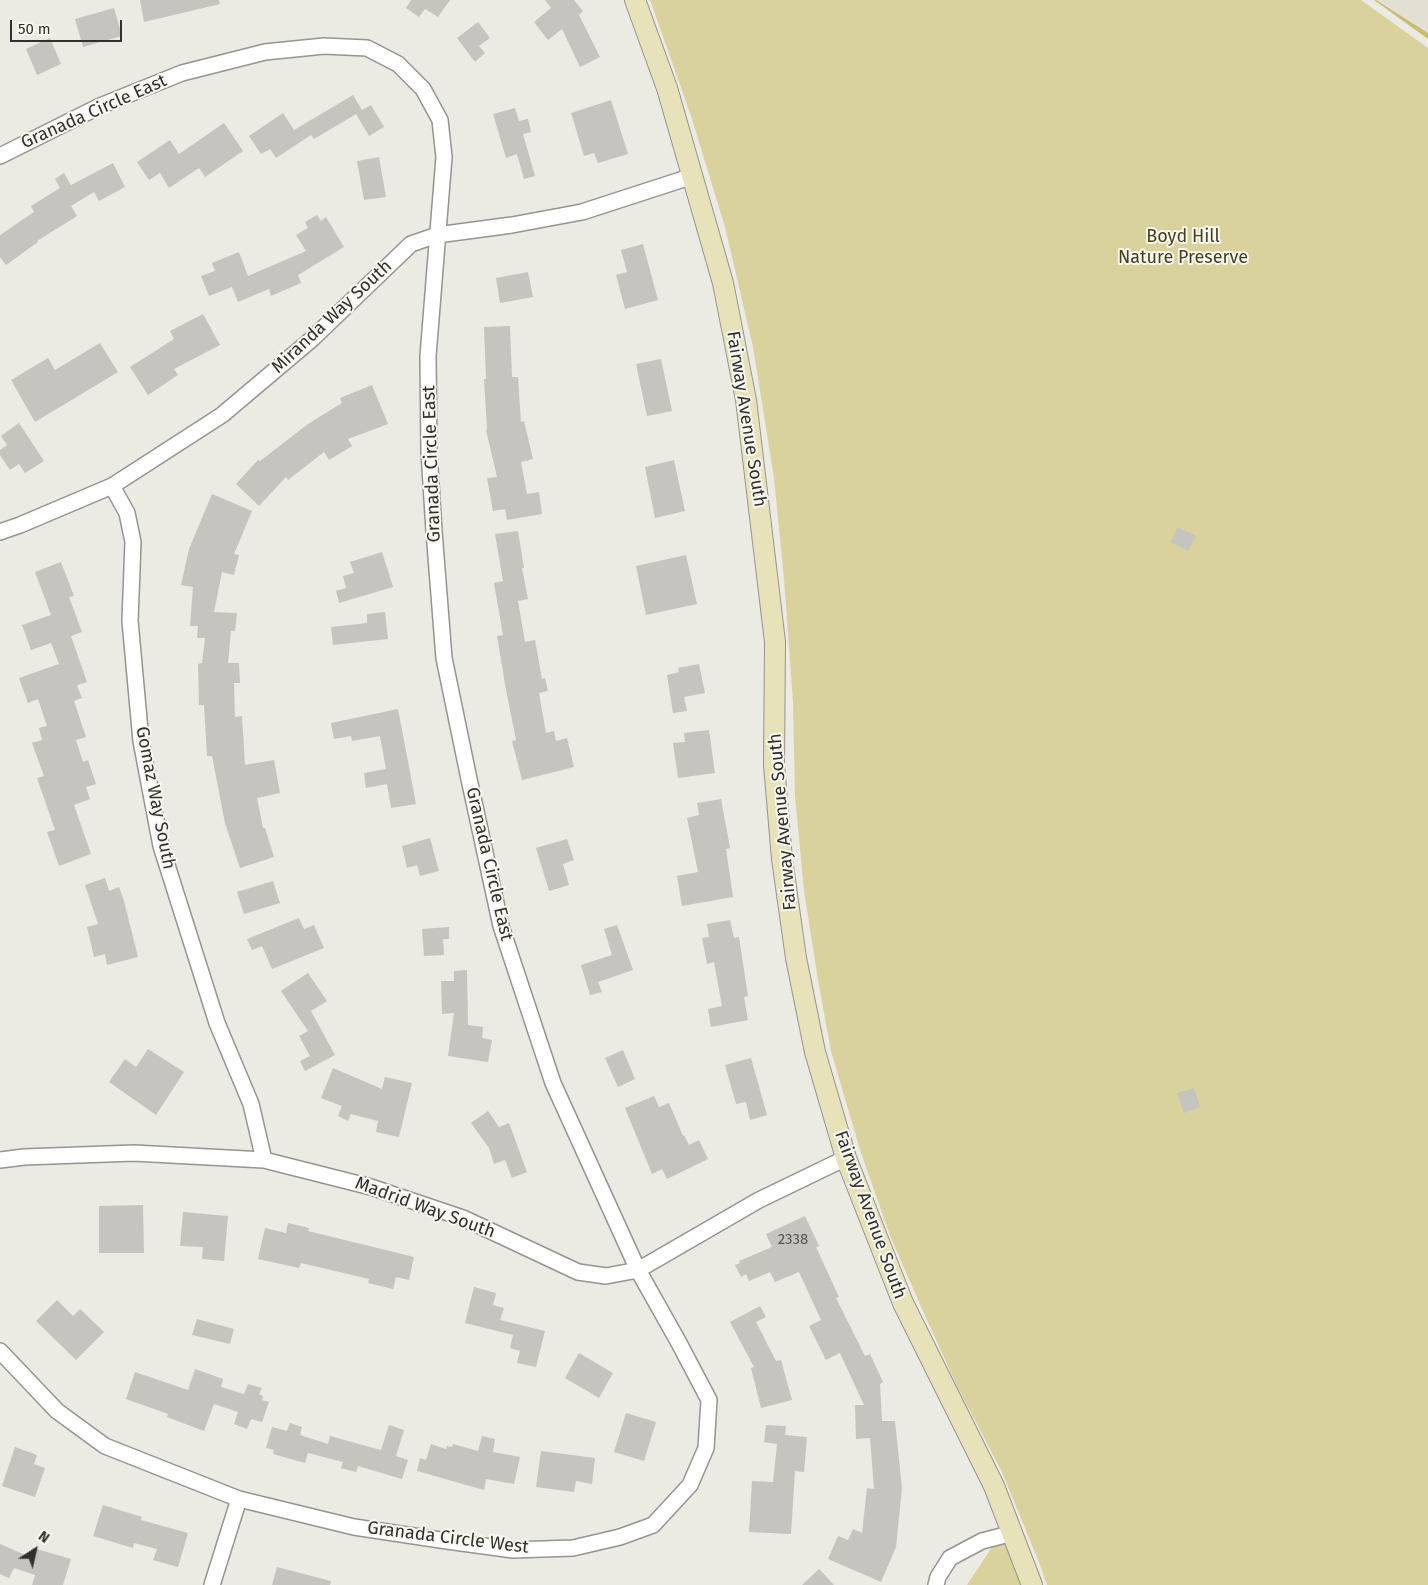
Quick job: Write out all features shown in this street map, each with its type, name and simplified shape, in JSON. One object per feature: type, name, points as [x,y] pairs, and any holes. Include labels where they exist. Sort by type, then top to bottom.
[{"type":"street","name":"Fairway Avenue South","points":[[635,0],[667,88],[723,283],[746,400],[776,642],[774,765],[782,859],[796,958],[815,1052],[846,1158],[903,1303],[994,1486],[1032,1585]]},
{"type":"street","name":"Granada Circle East","points":[[0,156],[100,106],[182,73],[265,52],[324,46],[367,48],[398,64],[423,89],[440,120],[444,157],[428,356],[429,452],[444,658],[501,926],[553,1083],[638,1270]]},
{"type":"street","name":"Miranda Way South","points":[[0,532],[112,486],[222,415],[312,338],[411,244],[437,235],[512,225],[582,212],[693,176]]},
{"type":"street","name":"Gomaz Way South","points":[[112,486],[128,513],[133,542],[130,621],[141,741],[161,846],[217,1023],[251,1104],[264,1160]]},
{"type":"street","name":"Madrid Way South","points":[[0,1160],[24,1156],[134,1153],[264,1160],[372,1187],[464,1218],[578,1272],[606,1276],[638,1270],[759,1200],[846,1158]]},
{"type":"street","name":"Granada Circle West","points":[[0,1351],[57,1411],[105,1446],[238,1499],[354,1527],[513,1550],[573,1548],[620,1537],[653,1525],[690,1485],[706,1448],[709,1400],[638,1270]]},
{"type":"street","points":[[212,1585],[238,1499]]},
{"type":"street","points":[[936,1585],[938,1577],[950,1558],[982,1541],[1013,1533]]},
{"type":"shaded area","points":[[1374,0],[1428,33],[1428,39]]},
{"type":"shaded area","points":[[1376,0],[1428,0],[1428,33]]},
{"type":"green space","name":"Boyd Hill Nature Preserve","points":[[650,0],[1361,0],[1428,48],[1428,1585],[1047,1585],[1002,1472],[957,1386],[891,1238],[861,1153],[831,1051],[804,891],[795,796],[793,702],[784,579],[774,478],[753,347],[725,227],[691,116]]},
{"type":"green space","points":[[1007,1543],[1023,1585],[967,1585],[992,1547]]},
{"type":"building","points":[[140,0],[219,0],[220,4],[144,22]]},
{"type":"building","points":[[411,0],[450,0],[438,17],[425,9],[419,17],[406,8]]},
{"type":"building","points":[[545,0],[574,0],[583,11],[579,15],[600,57],[580,67],[562,29],[548,40],[534,22],[551,8]]},
{"type":"building","points":[[114,8],[122,36],[83,47],[75,19]]},
{"type":"building","points":[[478,22],[490,38],[479,46],[485,53],[475,62],[457,38]]},
{"type":"building","points":[[50,38],[61,64],[37,75],[26,49]]},
{"type":"building","points":[[353,95],[362,110],[371,105],[384,127],[369,136],[356,114],[314,139],[311,135],[276,158],[270,149],[261,154],[249,136],[283,113],[294,130]]},
{"type":"building","points":[[611,100],[628,154],[598,163],[594,153],[584,156],[571,113]]},
{"type":"building","points":[[515,108],[519,121],[528,119],[531,132],[523,134],[535,176],[524,179],[517,154],[506,158],[493,114]]},
{"type":"building","points":[[224,123],[243,151],[205,177],[199,168],[169,188],[160,173],[149,180],[137,162],[170,140],[179,154]]},
{"type":"building","points":[[379,157],[386,197],[364,200],[357,161]]},
{"type":"building","points":[[113,163],[125,187],[99,201],[94,192],[71,206],[77,216],[37,241],[6,265],[0,257],[0,235],[34,212],[31,206],[60,188],[55,179],[64,173],[71,185]]},
{"type":"building","points":[[317,215],[321,221],[326,217],[344,247],[298,275],[301,283],[271,296],[269,289],[238,302],[232,287],[209,296],[201,276],[215,271],[212,263],[239,252],[248,276],[306,251],[296,235],[308,228],[305,222]]},
{"type":"building","points":[[643,244],[658,300],[625,309],[616,275],[627,272],[621,250]]},
{"type":"building","points":[[528,272],[533,297],[500,303],[496,278]]},
{"type":"building","points":[[203,314],[220,345],[174,369],[178,375],[148,395],[130,367],[174,339],[170,331]]},
{"type":"building","points":[[510,326],[512,377],[518,377],[521,422],[524,421],[533,459],[521,462],[527,494],[539,492],[542,514],[507,520],[505,509],[493,511],[487,478],[497,477],[486,430],[484,327]]},
{"type":"building","points":[[100,343],[118,372],[35,422],[11,380],[48,358],[55,370]]},
{"type":"building","points":[[661,359],[672,411],[647,416],[636,364]]},
{"type":"building","points":[[372,385],[388,424],[348,439],[352,446],[329,460],[324,452],[288,480],[286,477],[259,506],[236,484],[258,460],[260,461],[308,424],[342,403],[340,398]]},
{"type":"building","points":[[19,423],[44,461],[25,473],[19,464],[10,470],[0,455],[0,450],[7,445],[1,436]]},
{"type":"building","points":[[674,460],[685,511],[655,518],[645,467]]},
{"type":"building","points":[[212,494],[252,511],[234,554],[239,555],[234,575],[222,572],[214,612],[237,613],[235,631],[231,631],[228,663],[239,663],[240,683],[234,683],[235,717],[242,716],[245,765],[274,760],[280,793],[257,798],[263,828],[265,828],[274,857],[240,868],[225,823],[212,756],[207,756],[204,705],[199,705],[198,664],[202,663],[205,638],[197,638],[198,626],[190,626],[193,587],[181,585],[189,549]]},
{"type":"building","points":[[1178,527],[1196,536],[1188,551],[1170,542]]},
{"type":"building","points":[[518,531],[528,599],[518,601],[525,642],[535,640],[542,679],[545,678],[548,691],[539,693],[546,733],[554,731],[556,741],[567,738],[574,767],[522,780],[512,741],[516,740],[497,636],[503,635],[494,583],[503,581],[495,534]]},
{"type":"building","points":[[382,552],[393,587],[339,603],[336,591],[346,588],[343,576],[354,573],[350,562]]},
{"type":"building","points":[[686,555],[697,604],[646,615],[636,566]]},
{"type":"building","points":[[61,562],[74,596],[69,597],[82,632],[71,636],[87,682],[77,685],[82,698],[74,701],[86,737],[76,740],[83,762],[88,760],[96,784],[86,787],[90,799],[74,805],[91,854],[59,866],[47,832],[55,830],[37,778],[44,776],[32,743],[42,740],[39,728],[47,726],[38,699],[28,703],[19,678],[59,664],[51,643],[31,650],[22,625],[51,615],[35,572]]},
{"type":"building","points":[[385,612],[388,639],[333,645],[331,627],[367,623],[367,614]]},
{"type":"building","points":[[699,664],[705,693],[684,697],[687,711],[673,713],[667,675],[679,672],[678,668]]},
{"type":"building","points":[[398,709],[416,804],[391,808],[387,784],[366,788],[364,773],[386,769],[380,736],[352,741],[351,736],[334,739],[331,723]]},
{"type":"building","points":[[709,730],[715,773],[678,778],[673,743],[685,742],[684,733]]},
{"type":"building","points":[[721,799],[730,848],[726,849],[733,897],[682,906],[677,876],[698,872],[687,818],[699,815],[697,803]]},
{"type":"building","points":[[430,838],[439,871],[420,876],[417,865],[407,868],[402,846]]},
{"type":"building","points":[[567,839],[574,860],[563,864],[569,885],[549,891],[536,848]]},
{"type":"building","points":[[105,878],[109,891],[119,887],[138,957],[107,965],[105,954],[94,957],[87,927],[98,924],[85,885]]},
{"type":"building","points":[[273,881],[280,903],[244,914],[237,892]]},
{"type":"building","points":[[299,918],[304,929],[314,925],[324,948],[272,969],[262,946],[252,950],[247,939]]},
{"type":"building","points":[[730,920],[734,938],[739,937],[748,996],[744,997],[748,1020],[711,1027],[708,1009],[722,1006],[714,962],[707,964],[702,938],[709,937],[707,924]]},
{"type":"building","points":[[617,925],[633,970],[598,982],[602,992],[590,995],[581,965],[612,955],[604,929]]},
{"type":"building","points":[[449,927],[449,939],[443,939],[444,955],[424,956],[422,929]]},
{"type":"building","points":[[467,970],[468,1025],[483,1027],[482,1038],[492,1040],[488,1062],[448,1056],[454,1013],[442,1014],[441,981],[454,981],[454,971]]},
{"type":"building","points":[[308,973],[327,1001],[311,1011],[335,1055],[305,1071],[300,1061],[310,1056],[299,1036],[308,1031],[281,991]]},
{"type":"building","points":[[148,1049],[184,1072],[156,1115],[109,1082],[125,1059],[136,1067]]},
{"type":"building","points":[[623,1050],[635,1079],[618,1087],[605,1058]]},
{"type":"building","points":[[751,1058],[767,1115],[750,1120],[746,1102],[736,1104],[725,1065]]},
{"type":"building","points":[[333,1068],[382,1089],[385,1077],[412,1083],[399,1137],[376,1132],[378,1121],[351,1114],[348,1121],[338,1116],[342,1106],[321,1098]]},
{"type":"building","points":[[1194,1088],[1200,1107],[1184,1113],[1177,1093]]},
{"type":"building","points":[[654,1096],[659,1107],[669,1103],[683,1136],[689,1145],[699,1140],[708,1159],[667,1179],[662,1169],[652,1174],[625,1108]]},
{"type":"building","points":[[488,1111],[499,1127],[509,1123],[527,1172],[512,1178],[505,1160],[494,1164],[489,1148],[471,1123]]},
{"type":"building","points":[[143,1205],[144,1253],[99,1253],[99,1206]]},
{"type":"building","points":[[183,1212],[228,1216],[224,1261],[202,1259],[203,1247],[180,1246]]},
{"type":"building","points":[[805,1216],[819,1246],[816,1247],[839,1297],[836,1298],[865,1356],[870,1354],[883,1382],[880,1384],[882,1421],[895,1421],[902,1488],[896,1547],[881,1582],[828,1559],[838,1536],[848,1540],[853,1529],[862,1533],[867,1488],[874,1489],[870,1438],[856,1439],[855,1405],[864,1405],[840,1353],[826,1360],[809,1326],[821,1320],[799,1272],[775,1282],[770,1272],[749,1281],[746,1274],[741,1277],[735,1265],[740,1263],[739,1261],[772,1247],[766,1234]]},
{"type":"building","points":[[288,1223],[309,1228],[308,1231],[414,1257],[409,1280],[396,1277],[393,1289],[368,1283],[369,1279],[301,1263],[299,1268],[258,1259],[265,1228],[286,1233]]},
{"type":"building","points":[[474,1287],[496,1293],[493,1305],[504,1308],[500,1320],[545,1331],[536,1367],[517,1363],[520,1351],[510,1348],[513,1335],[465,1323]]},
{"type":"building","points":[[57,1300],[73,1316],[80,1309],[104,1332],[76,1360],[36,1321]]},
{"type":"building","points":[[760,1306],[766,1317],[756,1322],[776,1361],[781,1360],[792,1400],[761,1408],[751,1368],[754,1367],[730,1322]]},
{"type":"building","points":[[197,1319],[234,1329],[230,1344],[192,1335]]},
{"type":"building","points":[[579,1353],[613,1373],[599,1398],[565,1378]]},
{"type":"building","points":[[195,1369],[223,1379],[221,1387],[244,1394],[248,1384],[262,1388],[259,1394],[263,1396],[262,1400],[269,1402],[262,1422],[251,1419],[247,1429],[234,1424],[238,1412],[214,1404],[204,1431],[167,1417],[168,1414],[126,1399],[135,1372],[188,1390]]},
{"type":"building","points":[[626,1413],[656,1422],[644,1461],[614,1452]]},
{"type":"building","points":[[290,1423],[302,1427],[300,1435],[328,1444],[330,1436],[381,1450],[389,1425],[404,1430],[396,1456],[408,1460],[402,1479],[358,1466],[356,1472],[341,1468],[343,1462],[308,1453],[305,1463],[273,1454],[274,1450],[266,1448],[272,1427],[287,1431]]},
{"type":"building","points":[[766,1425],[786,1426],[785,1435],[807,1437],[804,1472],[795,1471],[791,1534],[749,1532],[752,1481],[773,1482],[777,1444],[764,1442]]},
{"type":"building","points":[[482,1436],[495,1439],[493,1452],[520,1457],[514,1484],[486,1479],[484,1490],[417,1471],[420,1458],[426,1460],[431,1444],[446,1449],[447,1446],[452,1447],[453,1444],[478,1451]]},
{"type":"building","points":[[15,1447],[37,1455],[34,1464],[45,1468],[35,1497],[2,1486]]},
{"type":"building","points":[[541,1451],[595,1458],[592,1484],[576,1481],[574,1492],[536,1487]]},
{"type":"building","points":[[103,1505],[142,1517],[141,1520],[188,1533],[178,1567],[153,1560],[157,1549],[134,1543],[133,1548],[93,1536]]},
{"type":"building","points":[[0,1544],[30,1557],[33,1548],[71,1559],[63,1585],[32,1585],[35,1575],[14,1568],[9,1578],[0,1574]]},
{"type":"building","points":[[277,1567],[331,1581],[330,1585],[272,1585]]},
{"type":"building","points":[[819,1569],[834,1585],[802,1585]]}]
